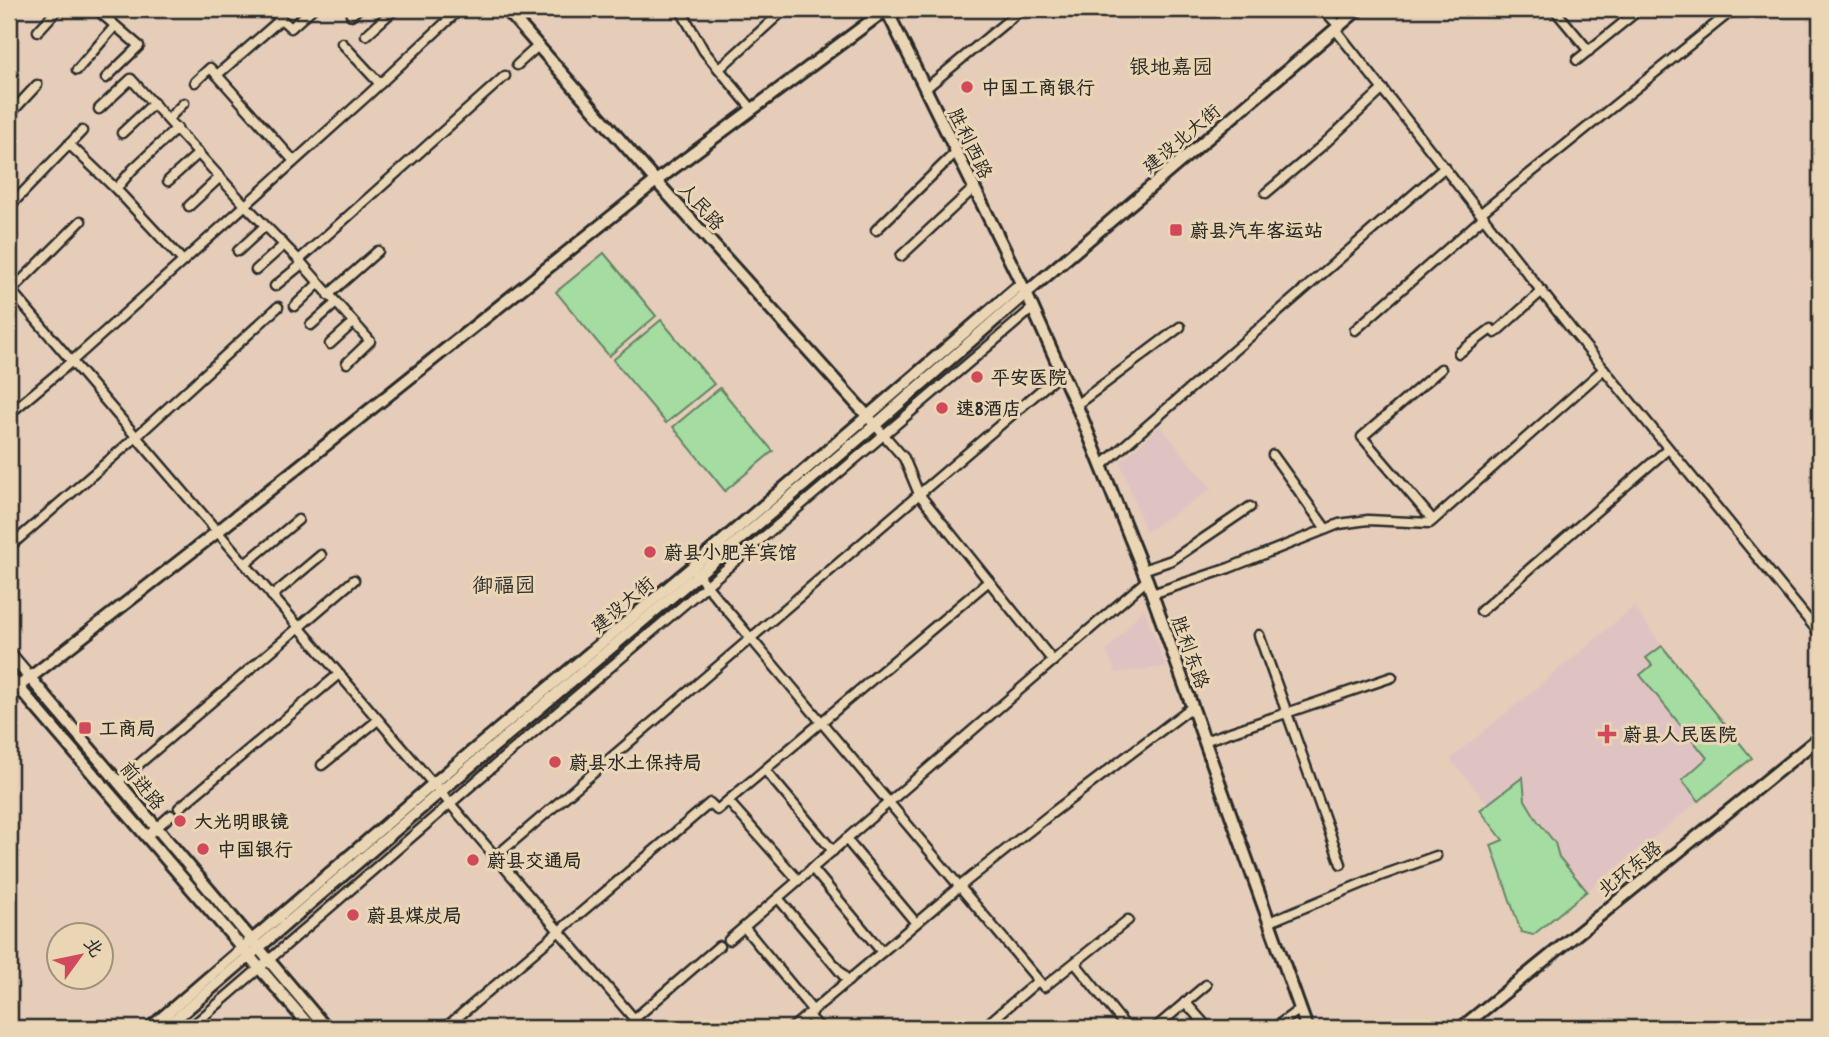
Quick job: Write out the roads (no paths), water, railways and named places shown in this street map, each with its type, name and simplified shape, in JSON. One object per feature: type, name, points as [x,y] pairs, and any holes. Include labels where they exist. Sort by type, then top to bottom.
[{"type":"main road","name":"人民路","points":[[506,9],[871,421]]},
{"type":"main road","name":"胜利西路","points":[[886,9],[1024,289]]},
{"type":"main road","points":[[13,691],[217,532],[656,181],[886,9]]},
{"type":"main road","name":"建设北大街","points":[[1024,289],[1359,9]]},
{"type":"main road","name":"胜利东路","points":[[1024,289],[1076,405],[1145,575],[1307,1028]]},
{"type":"main road","name":"建设大街","points":[[250,948],[436,788],[695,572],[1024,289]]},
{"type":"main road","name":"前进路","points":[[9,653],[156,828],[250,948]]},
{"type":"main road","name":"前进路","points":[[9,676],[13,691],[250,948]]},
{"type":"main road","name":"北环东路","points":[[1461,1028],[1820,737]]},
{"type":"main road","points":[[250,948],[311,1028]]},
{"type":"main road","points":[[167,1028],[250,948]]},
{"type":"main road","points":[[149,1028],[250,948]]},
{"type":"main road","points":[[264,965],[326,1028]]},
{"type":"street","points":[[38,31],[58,9]]},
{"type":"street","points":[[96,9],[139,46],[106,78]]},
{"type":"street","points":[[270,9],[291,28],[312,9]]},
{"type":"street","points":[[366,35],[395,9]]},
{"type":"street","points":[[9,414],[71,362],[460,9]]},
{"type":"street","points":[[680,9],[704,51],[752,109]]},
{"type":"street","points":[[719,69],[785,9]]},
{"type":"street","points":[[925,89],[1022,9]]},
{"type":"street","points":[[1324,9],[1542,292],[1820,634]]},
{"type":"street","points":[[1554,9],[1589,51]]},
{"type":"street","points":[[1577,60],[1640,9]]},
{"type":"street","points":[[1355,330],[1483,215],[1734,9]]},
{"type":"street","points":[[217,75],[281,19]]},
{"type":"street","points":[[77,71],[116,26]]},
{"type":"street","points":[[342,43],[380,84]]},
{"type":"street","points":[[517,65],[538,46]]},
{"type":"street","points":[[195,82],[210,68],[294,161]]},
{"type":"street","points":[[275,286],[505,76]]},
{"type":"street","points":[[99,109],[131,79],[370,341],[347,363]]},
{"type":"street","points":[[9,115],[37,85]]},
{"type":"street","points":[[1266,193],[1383,89]]},
{"type":"street","points":[[122,133],[154,103]]},
{"type":"street","points":[[168,119],[184,103]]},
{"type":"street","points":[[116,189],[177,128]]},
{"type":"street","points":[[9,207],[82,131]]},
{"type":"street","points":[[69,144],[116,189],[183,261]]},
{"type":"street","points":[[876,230],[956,152]]},
{"type":"street","points":[[168,181],[198,153]]},
{"type":"street","points":[[1101,466],[1445,167]]},
{"type":"street","points":[[189,206],[220,177]]},
{"type":"street","points":[[901,256],[974,188]]},
{"type":"street","points":[[81,221],[10,290],[559,931],[636,1025],[719,946]]},
{"type":"street","points":[[238,251],[265,226]]},
{"type":"street","points":[[256,270],[284,245]]},
{"type":"street","points":[[328,295],[378,251]]},
{"type":"street","points":[[295,306],[318,283]]},
{"type":"street","points":[[1459,353],[1491,329],[1495,333],[1542,292]]},
{"type":"street","points":[[312,326],[336,303]]},
{"type":"street","points":[[9,547],[136,438],[278,307]]},
{"type":"street","points":[[190,1028],[1033,309]]},
{"type":"street","points":[[330,344],[353,323]]},
{"type":"street","points":[[1076,405],[1180,327]]},
{"type":"street","points":[[1433,520],[1362,437],[1441,369]]},
{"type":"street","points":[[1152,594],[1229,568],[1339,524],[1368,520],[1430,523],[1604,369]]},
{"type":"street","points":[[495,857],[1062,372]]},
{"type":"street","points":[[871,421],[904,458],[919,494],[1053,661]]},
{"type":"street","points":[[1481,611],[1668,449]]},
{"type":"street","points":[[1273,455],[1326,529]]},
{"type":"street","points":[[729,940],[1053,661],[1145,575],[1250,507]]},
{"type":"street","points":[[245,564],[298,520]]},
{"type":"street","points":[[272,596],[321,555]]},
{"type":"street","points":[[695,572],[1044,988],[1128,920]]},
{"type":"street","points":[[118,782],[354,580]]},
{"type":"street","points":[[445,1028],[710,803],[717,810],[989,581]]},
{"type":"street","points":[[1259,635],[1341,864]]},
{"type":"street","points":[[179,808],[338,674]]},
{"type":"street","points":[[1204,741],[1392,677]]},
{"type":"street","points":[[792,1028],[959,887],[1192,707]]},
{"type":"street","points":[[322,765],[378,720]]},
{"type":"street","points":[[765,770],[833,851]]},
{"type":"street","points":[[728,801],[798,880]]},
{"type":"street","points":[[146,837],[171,816]]},
{"type":"street","points":[[846,839],[916,923]]},
{"type":"street","points":[[1269,922],[1436,856]]},
{"type":"street","points":[[812,868],[882,953]]},
{"type":"street","points":[[778,898],[848,981]]},
{"type":"street","points":[[744,927],[820,1028]]},
{"type":"street","points":[[1075,963],[1127,1028]]},
{"type":"street","points":[[983,1028],[1038,981]]},
{"type":"street","points":[[1155,1028],[1206,985]]},
{"type":"street","points":[[1185,1002],[1208,1028]]},
{"type":"street","points":[[1274,1028],[1300,1009]]},
{"type":"place","name":"中国工商银行","points":[[967,87]]},
{"type":"place","name":"蔚县汽车客运站","points":[[1176,230]]},
{"type":"place","name":"平安医院","points":[[977,377]]},
{"type":"place","name":"速8酒店","points":[[942,408]]},
{"type":"place","name":"蔚县小肥羊宾馆","points":[[650,552]]},
{"type":"place","name":"工商局","points":[[85,728]]},
{"type":"place","name":"蔚县人民医院","points":[[1607,734]]},
{"type":"place","name":"蔚县水土保持局","points":[[555,762]]},
{"type":"place","name":"大光明眼镜","points":[[180,821]]},
{"type":"place","name":"中国银行","points":[[203,849]]},
{"type":"place","name":"蔚县交通局","points":[[473,860]]},
{"type":"place","name":"蔚县煤炭局","points":[[353,915]]},
{"type":"district","name":"银地嘉园","points":[[1171,67]]},
{"type":"district","name":"御福园","points":[[504,585]]}]
